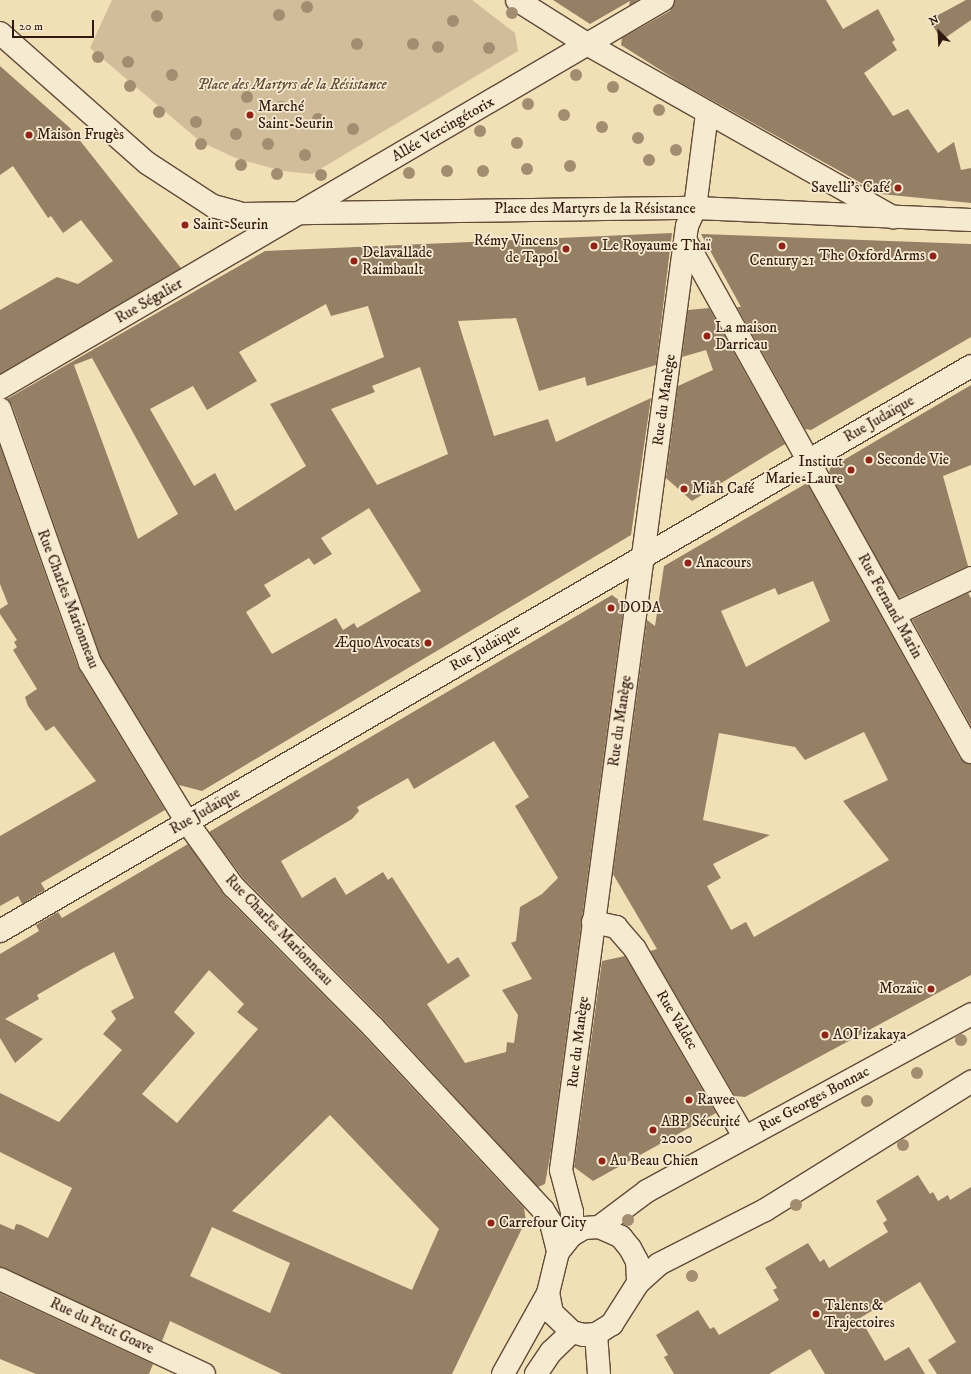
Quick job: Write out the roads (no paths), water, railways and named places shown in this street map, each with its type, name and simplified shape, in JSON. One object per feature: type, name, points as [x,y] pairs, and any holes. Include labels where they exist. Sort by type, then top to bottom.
[{"type":"street","name":"Place des Martyrs de la Résistance","points":[[517,0],[587,44],[707,114],[893,217]]},
{"type":"street","name":"Allée Vercingétorix","points":[[298,213],[663,0]]},
{"type":"street","name":"Place des Martyrs de la Résistance","points":[[0,33],[147,163],[213,206],[242,214],[694,208],[971,220]]},
{"type":"street","name":"Rue du Manège","points":[[572,1235],[572,1212],[561,1170],[642,556],[687,243],[687,226],[694,208],[707,114]]},
{"type":"street","name":"Rue Ségalier","points":[[0,388],[298,213]]},
{"type":"street","name":"Rue Fernand Marin","points":[[687,243],[810,459],[971,752]]},
{"type":"street","name":"Rue Judaïque","points":[[0,931],[642,556],[971,366]]},
{"type":"street","name":"Rue Charles Marionneau","points":[[0,409],[90,663],[186,822],[233,886],[373,1027],[543,1210],[551,1223],[558,1252]]},
{"type":"street","points":[[895,614],[971,578]]},
{"type":"street","name":"Rue Valdec","points":[[593,922],[616,926],[634,949],[744,1136]]},
{"type":"street","name":"Rue Georges Bonnac","points":[[599,1227],[647,1191],[744,1136],[971,1014]]},
{"type":"street","points":[[548,1293],[552,1313],[572,1332],[596,1334],[612,1324],[638,1283],[659,1264],[765,1210],[971,1082]]},
{"type":"street","points":[[503,1374],[548,1293],[558,1252],[572,1235],[584,1228],[599,1227],[621,1237],[630,1248],[637,1261],[638,1283]]},
{"type":"street","name":"Rue du Petit Goave","points":[[0,1279],[204,1374]]},
{"type":"street","points":[[536,1374],[551,1352],[572,1332]]},
{"type":"street","points":[[596,1334],[599,1374]]},
{"type":"place","name":"Marché Saint-Seurin","points":[[250,115]]},
{"type":"place","name":"Maison Frugès","points":[[29,135]]},
{"type":"place","name":"Savelli's Café","points":[[898,188]]},
{"type":"place","name":"Saint-Seurin","points":[[185,225]]},
{"type":"place","name":"Le Royaume Thaï","points":[[594,246]]},
{"type":"place","name":"Century 21","points":[[782,246]]},
{"type":"place","name":"Rémy Vincens de Tapol","points":[[566,249]]},
{"type":"place","name":"The Oxford Arms","points":[[933,256]]},
{"type":"place","name":"Delavallade Raimbault","points":[[354,261]]},
{"type":"place","name":"La maison Darricau","points":[[707,336]]},
{"type":"place","name":"Seconde Vie","points":[[869,460]]},
{"type":"place","name":"Institut Marie-Laure","points":[[851,470]]},
{"type":"place","name":"Miah Café","points":[[684,489]]},
{"type":"place","name":"Anacours","points":[[688,563]]},
{"type":"place","name":"DODA","points":[[611,608]]},
{"type":"place","name":"Æquo Avocats","points":[[428,643]]},
{"type":"place","name":"Mozaïc","points":[[931,989]]},
{"type":"place","name":"AOI izakaya","points":[[825,1035]]},
{"type":"place","name":"Rawee","points":[[689,1100]]},
{"type":"place","name":"ABP Sécurité 2000","points":[[653,1130]]},
{"type":"place","name":"Au Beau Chien","points":[[602,1161]]},
{"type":"place","name":"Carrefour City","points":[[491,1223]]},
{"type":"place","name":"Talents & Trajectoires","points":[[816,1314]]}]
